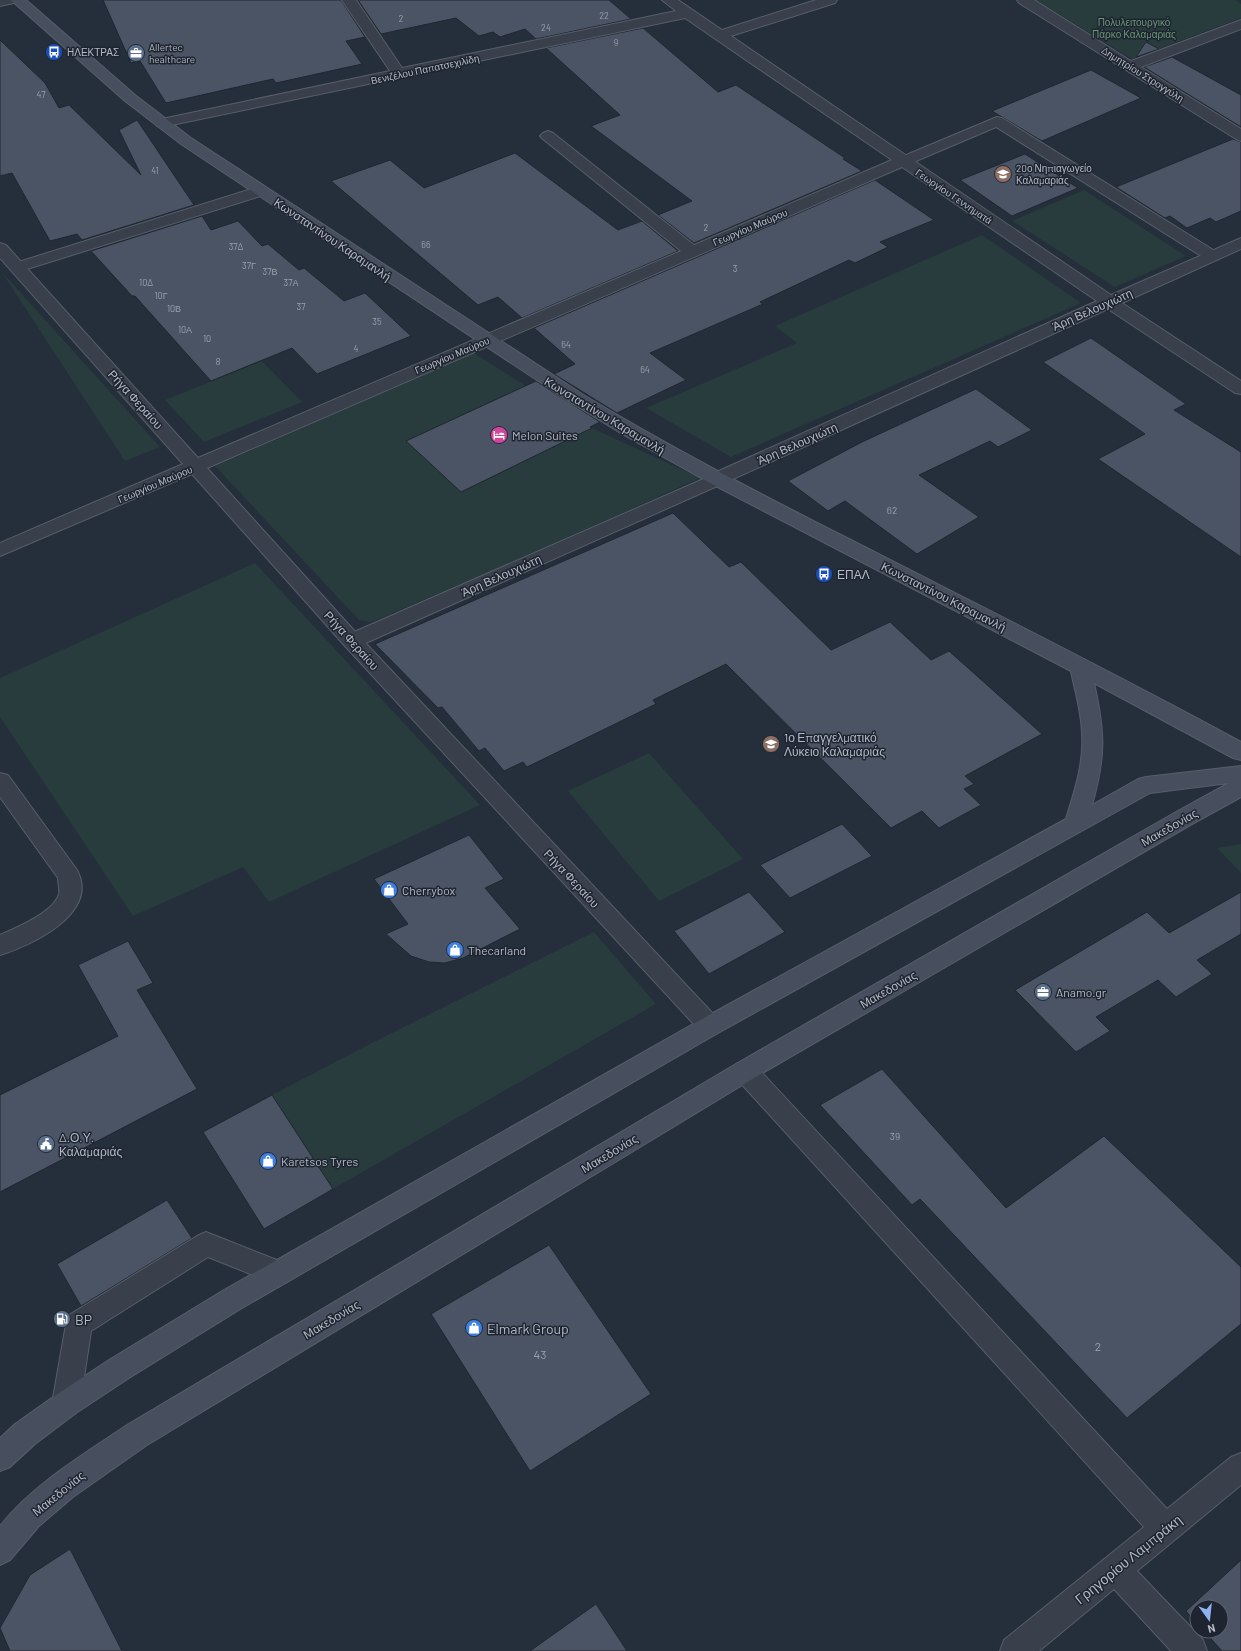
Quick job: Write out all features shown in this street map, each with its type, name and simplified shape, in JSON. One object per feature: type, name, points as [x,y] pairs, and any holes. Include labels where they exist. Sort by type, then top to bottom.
[{"type":"main road","name":"Κωνσταντίνου Καραμανλή","points":[[18,0],[130,98],[162,123],[261,191],[486,340],[630,431],[717,479],[1080,666],[1241,752]]},
{"type":"main road","points":[[1075,825],[1087,788],[1092,762],[1093,734],[1080,666]]},
{"type":"main road","points":[[0,1457],[25,1434],[66,1404],[178,1332],[278,1273],[710,1026],[1075,825],[1146,786],[1241,774]]},
{"type":"main road","name":"Μακεδονίας","points":[[0,1550],[13,1532],[49,1496],[137,1435],[745,1071],[1184,818],[1241,787]]},
{"type":"street","points":[[0,2],[10,0]]},
{"type":"street","points":[[349,0],[399,74]]},
{"type":"street","name":"Γεωργίου Γεννηματά","points":[[669,0],[1109,302],[1241,389]]},
{"type":"street","points":[[720,35],[830,0]]},
{"type":"street","name":"Δημητρίου Στρογγύλη","points":[[1024,0],[1241,136]]},
{"type":"street","name":"Βενιζέλου Παπατσεχιλίδη","points":[[162,123],[687,13]]},
{"type":"street","points":[[1131,66],[1241,24]]},
{"type":"street","name":"Γεωργίου Μαύρου","points":[[0,550],[997,121],[1212,256]]},
{"type":"street","points":[[548,136],[692,252]]},
{"type":"street","points":[[18,267],[261,191]]},
{"type":"street","name":"Άρη Βελουχιώτη","points":[[352,641],[717,479],[1241,243]]},
{"type":"street","name":"Ρήγα Φεραίου","points":[[0,248],[352,641],[710,1026]]},
{"type":"street","points":[[0,781],[68,876],[71,892],[63,908],[52,919],[0,946]]},
{"type":"street","points":[[745,1071],[1165,1528]]},
{"type":"street","points":[[66,1404],[79,1324],[206,1244],[278,1273]]},
{"type":"street","name":"Γρηγορίου Λαμπράκη","points":[[1015,1651],[1241,1467]]},
{"type":"street","points":[[1115,1569],[1192,1651]]},
{"type":"green space","name":"Πολυλειτουργικό Πάρκο Καλαμαριάς","points":[[1036,0],[1235,0],[1241,4],[1241,18],[1132,59]]},
{"type":"green space","points":[[1084,190],[1186,256],[1115,287],[1012,221]]},
{"type":"green space","points":[[982,235],[1081,303],[731,457],[646,408],[797,343],[775,326]]},
{"type":"green space","points":[[1,271],[160,447],[125,461]]},
{"type":"green space","points":[[474,353],[526,386],[406,441],[461,492],[592,428],[700,478],[531,554],[379,619],[370,622],[359,620],[215,466]]},
{"type":"green space","points":[[262,361],[302,402],[204,442],[165,400]]},
{"type":"green space","points":[[255,563],[480,805],[269,902],[243,867],[133,916],[0,717],[0,678]]},
{"type":"green space","points":[[649,753],[743,859],[659,901],[568,791]]},
{"type":"green space","points":[[1241,844],[1241,873],[1217,848]]},
{"type":"green space","points":[[594,932],[656,1004],[333,1189],[272,1095],[366,1046]]},
{"type":"building","points":[[103,0],[341,0],[365,37],[346,41],[362,64],[276,83],[273,79],[166,103],[140,61],[131,63]]},
{"type":"building","points":[[358,0],[609,0],[631,19],[536,39],[525,29],[500,37],[493,32],[479,36],[456,18],[381,34]]},
{"type":"building","points":[[643,28],[718,92],[736,85],[862,171],[694,243],[658,215],[692,201],[591,126],[620,115],[546,48]]},
{"type":"building","points":[[0,40],[45,83],[59,108],[69,105],[141,175],[119,130],[137,120],[194,205],[82,240],[77,234],[50,241],[12,173],[0,176]]},
{"type":"building","points":[[1146,42],[1159,49],[1136,57]]},
{"type":"building","points":[[1172,57],[1241,95],[1241,127],[1144,67]]},
{"type":"building","points":[[1091,70],[1141,98],[1042,141],[992,111]]},
{"type":"building","points":[[1233,139],[1241,142],[1241,211],[1216,222],[1210,218],[1187,228],[1170,216],[1165,218],[1116,187]]},
{"type":"building","points":[[515,153],[618,230],[642,221],[678,251],[522,318],[498,297],[478,305],[331,181],[390,160],[424,188]]},
{"type":"building","points":[[1025,154],[1078,188],[1012,216],[960,180]]},
{"type":"building","points":[[875,180],[934,220],[880,242],[888,247],[855,263],[849,260],[760,302],[763,304],[650,353],[686,380],[617,413],[554,374],[575,364],[534,328]]},
{"type":"building","points":[[202,216],[211,230],[238,221],[262,246],[268,244],[299,270],[304,268],[344,301],[365,293],[411,336],[317,374],[292,348],[211,381],[135,296],[132,296],[91,251]]},
{"type":"building","points":[[1091,338],[1186,404],[1174,410],[1241,452],[1241,557],[1098,459],[1145,434],[1043,362]]},
{"type":"building","name":"Melon Suites","points":[[536,381],[600,422],[590,427],[592,428],[461,492],[406,441]]},
{"type":"building","points":[[976,389],[1032,430],[998,447],[990,441],[919,475],[979,517],[917,554],[845,501],[828,511],[788,481],[862,442]]},
{"type":"building","points":[[673,513],[729,567],[741,562],[831,650],[890,622],[931,660],[949,651],[1042,734],[965,776],[974,784],[964,789],[981,805],[939,828],[922,811],[891,828],[726,664],[653,700],[656,704],[527,767],[523,762],[504,771],[485,748],[479,751],[442,707],[438,708],[375,644]]},
{"type":"building","points":[[842,824],[872,856],[790,898],[760,865]]},
{"type":"building","points":[[469,835],[504,879],[485,888],[520,929],[463,958],[445,963],[429,962],[411,956],[386,934],[408,924],[374,879]]},
{"type":"building","points":[[749,892],[785,932],[709,974],[674,931]]},
{"type":"building","points":[[1241,892],[1241,934],[1197,960],[1212,974],[1176,997],[1158,980],[1096,1017],[1110,1031],[1076,1052],[1015,990],[1147,912],[1169,933]]},
{"type":"building","name":"Δ.Ο.Υ. Καλαμαριάς","points":[[128,941],[153,983],[137,990],[197,1089],[0,1192],[0,1095],[118,1036],[78,965]]},
{"type":"building","points":[[882,1069],[1006,1208],[1104,1136],[1241,1267],[1241,1324],[1127,1418],[920,1199],[912,1205],[820,1105]]},
{"type":"building","name":"Karetsos Tyres","points":[[272,1095],[333,1189],[264,1229],[203,1132]]},
{"type":"building","points":[[167,1200],[192,1238],[81,1306],[57,1264]]},
{"type":"building","points":[[549,1245],[651,1394],[530,1471],[431,1314]]},
{"type":"building","points":[[70,1549],[122,1651],[10,1651],[0,1628],[30,1575]]},
{"type":"building","points":[[1241,1560],[1241,1651],[1222,1651],[1211,1639],[1229,1639],[1229,1599],[1199,1599]]},
{"type":"building","points":[[596,1604],[627,1651],[530,1651]]},
{"type":"place","name":"ΗΛΕΚΤΡΑΣ","points":[[54,52]]},
{"type":"place","name":"Allertec healthcare","points":[[136,53]]},
{"type":"place","name":"20ο Νηπιαγωγείο Καλαμαριάς","points":[[1003,174]]},
{"type":"place","name":"Melon Suites","points":[[499,435]]},
{"type":"place","name":"ΕΠΑΛ","points":[[824,574]]},
{"type":"place","name":"1ο Επαγγελματικό Λύκειο Καλαμαριάς","points":[[771,744]]},
{"type":"place","name":"Cherrybox","points":[[389,890]]},
{"type":"place","name":"Thecarland","points":[[455,950]]},
{"type":"place","name":"Anamo.gr","points":[[1043,992]]},
{"type":"place","name":"Δ.Ο.Υ. Καλαμαριάς","points":[[46,1144]]},
{"type":"place","name":"Karetsos Tyres","points":[[268,1161]]},
{"type":"place","name":"BP","points":[[62,1319]]},
{"type":"place","name":"Elmark Group","points":[[474,1328]]}]
